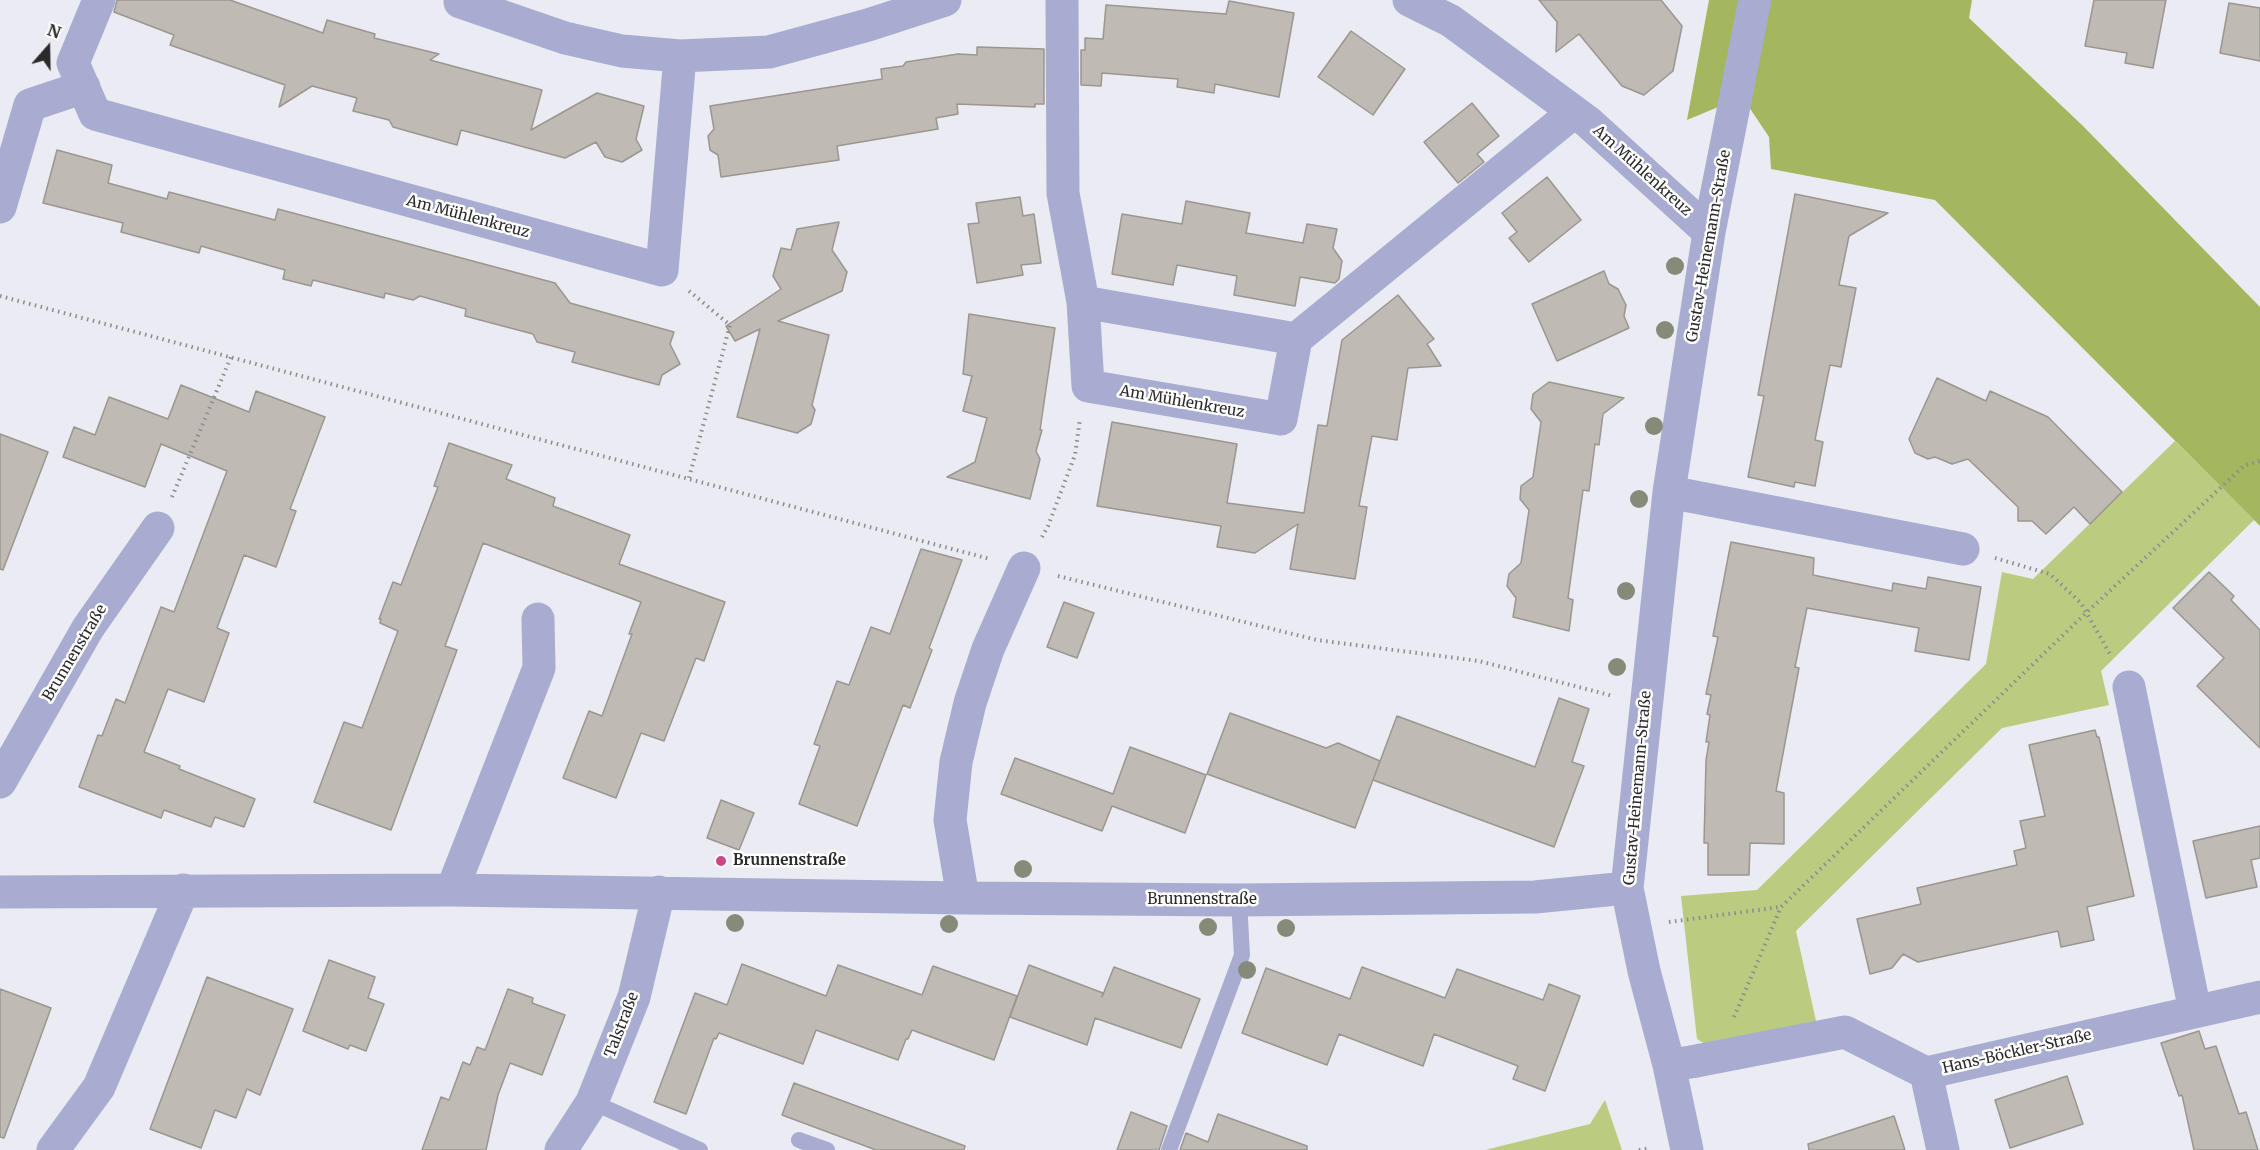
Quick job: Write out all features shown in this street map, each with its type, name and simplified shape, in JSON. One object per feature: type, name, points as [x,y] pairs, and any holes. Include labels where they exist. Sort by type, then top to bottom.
[{"type":"street","name":"Am Mühlenkreuz","points":[[99,0],[73,63],[95,114],[662,270]]},
{"type":"street","points":[[458,1],[565,38],[622,51],[680,56],[769,52],[868,25],[945,0]]},
{"type":"street","points":[[1062,0],[1063,193],[1083,302],[1088,386]]},
{"type":"street","name":"Am Mühlenkreuz","points":[[1408,0],[1450,21],[1588,122],[1709,232]]},
{"type":"street","name":"Gustav-Heinemann-Straße","points":[[1687,1150],[1669,1065],[1644,971],[1627,888],[1669,492],[1709,232],[1755,0]]},
{"type":"street","points":[[662,270],[680,56]]},
{"type":"street","points":[[0,207],[30,105],[84,87]]},
{"type":"street","points":[[1083,302],[1296,339],[1574,112]]},
{"type":"street","name":"Am Mühlenkreuz","points":[[1088,386],[1281,418],[1296,339]]},
{"type":"street","points":[[1669,492],[1963,549]]},
{"type":"street","name":"Brunnenstraße","points":[[0,782],[88,628],[158,528]]},
{"type":"street","points":[[963,898],[950,820],[956,762],[970,704],[988,650],[1024,568]]},
{"type":"street","points":[[452,890],[539,668],[538,619]]},
{"type":"street","points":[[2129,687],[2195,1011]]},
{"type":"street","name":"Brunnenstraße","points":[[0,892],[452,890],[1239,900],[1535,897],[1627,888]]},
{"type":"street","points":[[53,1150],[99,1087],[183,890]]},
{"type":"street","name":"Talstraße","points":[[561,1150],[592,1102],[634,997],[659,892]]},
{"type":"street","name":"Hans-Böckler-Straße","points":[[1669,1065],[1845,1032],[1926,1073],[2260,997]]},
{"type":"street","points":[[1926,1073],[1943,1150]]},
{"type":"lane","points":[[1169,1150],[1242,955],[1239,900]]},
{"type":"lane","points":[[592,1102],[700,1150]]},
{"type":"lane","points":[[799,1140],[827,1150]]},
{"type":"path","points":[[662,270],[730,325],[689,478]]},
{"type":"path","points":[[0,296],[1024,568],[1317,640],[1479,661],[1646,704]]},
{"type":"path","points":[[158,528],[231,357]]},
{"type":"path","points":[[1024,568],[1048,526],[1075,455],[1083,402],[1088,386]]},
{"type":"path","points":[[1717,1057],[1781,907],[2086,613],[2245,465],[2260,461]]},
{"type":"path","points":[[1963,549],[2050,574],[2081,603],[2129,687]]},
{"type":"path","points":[[1635,927],[1781,907]]},
{"type":"green space","points":[[1709,0],[1742,0],[1723,105],[1687,120]]},
{"type":"green space","points":[[1768,0],[1972,0],[1969,18],[2083,126],[2260,307],[2260,526],[1935,200],[1771,169],[1769,137],[1749,107]]},
{"type":"green space","points":[[2175,441],[2254,520],[2101,671],[2109,705],[2002,728],[1796,931],[1818,1030],[1714,1050],[1697,1039],[1681,896],[1757,890],[1986,664],[2002,572],[2033,579]]},
{"type":"green space","points":[[1605,1100],[1622,1150],[1485,1150],[1590,1124]]},
{"type":"building","points":[[117,0],[230,0],[323,33],[327,20],[375,34],[374,38],[439,54],[430,60],[542,90],[531,130],[597,93],[644,106],[636,139],[642,150],[622,162],[605,157],[596,142],[565,158],[461,130],[457,145],[393,127],[389,120],[353,111],[357,98],[312,86],[279,107],[285,85],[170,45],[174,35],[114,12]]},
{"type":"building","points":[[1539,0],[1661,0],[1682,26],[1673,71],[1644,95],[1622,86],[1579,34],[1556,52],[1557,22]]},
{"type":"building","points":[[2094,0],[2166,0],[2153,68],[2125,63],[2127,53],[2085,46]]},
{"type":"building","points":[[1229,1],[1294,13],[1279,97],[1215,84],[1214,93],[1177,87],[1178,79],[1102,73],[1101,86],[1081,85],[1081,50],[1085,50],[1085,38],[1103,39],[1106,5],[1226,14]]},
{"type":"building","points":[[2229,3],[2260,8],[2260,61],[2220,53]]},
{"type":"building","points":[[1351,31],[1405,69],[1373,115],[1318,77]]},
{"type":"building","points":[[977,47],[1044,49],[1044,104],[1035,104],[1035,107],[957,104],[958,114],[936,118],[938,129],[837,146],[839,160],[721,177],[718,155],[710,150],[708,136],[714,129],[710,106],[882,79],[881,69],[903,66],[906,62],[958,54],[977,55]]},
{"type":"building","points":[[1472,103],[1499,136],[1477,154],[1484,162],[1458,183],[1424,142]]},
{"type":"building","points":[[57,150],[112,165],[108,183],[167,199],[169,192],[275,220],[278,209],[555,283],[570,303],[674,332],[670,344],[680,364],[662,375],[659,385],[572,362],[575,352],[537,342],[533,334],[465,316],[466,309],[420,296],[413,300],[385,293],[384,298],[313,280],[311,286],[283,279],[285,270],[201,246],[199,253],[121,232],[123,223],[43,203]]},
{"type":"building","points":[[1547,177],[1581,220],[1529,262],[1509,238],[1517,232],[1502,213]]},
{"type":"building","points":[[1795,194],[1888,213],[1849,236],[1839,285],[1856,288],[1841,367],[1830,365],[1815,440],[1823,442],[1815,486],[1795,482],[1794,487],[1748,477],[1764,396],[1758,395]]},
{"type":"building","points":[[1020,197],[1023,216],[1034,214],[1041,263],[1021,265],[1023,275],[977,283],[968,224],[979,223],[976,203]]},
{"type":"building","points":[[1186,201],[1250,213],[1246,233],[1303,243],[1307,224],[1337,229],[1333,248],[1342,261],[1339,279],[1335,283],[1300,277],[1295,306],[1234,295],[1237,276],[1177,265],[1173,285],[1112,274],[1122,214],[1182,224]]},
{"type":"building","points":[[839,222],[832,250],[847,272],[842,291],[778,321],[829,335],[812,405],[815,410],[811,424],[797,433],[737,417],[760,329],[735,341],[726,326],[781,289],[773,276],[781,248],[791,250],[797,229]]},
{"type":"building","points":[[1604,271],[1609,284],[1618,289],[1626,305],[1624,316],[1629,328],[1557,361],[1532,304]]},
{"type":"building","points":[[1398,295],[1434,339],[1427,344],[1441,366],[1408,368],[1397,440],[1372,436],[1359,506],[1367,507],[1355,579],[1290,569],[1298,524],[1255,553],[1217,547],[1221,526],[1097,506],[1112,422],[1237,444],[1227,503],[1304,513],[1318,425],[1327,426],[1342,340]]},
{"type":"building","points":[[969,314],[1055,328],[1040,430],[1042,430],[1036,451],[1040,459],[1030,499],[947,477],[975,462],[987,418],[963,411],[972,376],[963,374]]},
{"type":"building","points":[[1937,378],[1986,401],[1990,391],[2048,417],[2122,492],[2090,524],[2074,507],[2046,534],[2032,521],[2018,521],[2018,507],[1968,459],[1952,464],[1935,457],[1928,459],[1915,453],[1909,439]]},
{"type":"building","points":[[1549,382],[1624,398],[1603,414],[1599,445],[1595,444],[1589,491],[1583,490],[1568,598],[1573,600],[1569,631],[1513,617],[1516,598],[1507,586],[1509,574],[1521,563],[1529,510],[1520,499],[1521,486],[1533,477],[1541,422],[1531,409],[1533,394]]},
{"type":"building","points":[[181,385],[249,412],[256,391],[325,417],[290,509],[296,511],[276,567],[244,555],[217,628],[229,633],[204,702],[168,689],[144,752],[180,766],[179,769],[255,799],[244,827],[215,817],[211,827],[164,810],[161,818],[79,787],[98,735],[102,736],[116,699],[125,703],[161,607],[174,612],[227,471],[161,444],[145,487],[63,457],[74,427],[95,435],[109,397],[168,419]]},
{"type":"building","points":[[0,434],[48,452],[3,570],[0,569]]},
{"type":"building","points":[[449,443],[512,465],[506,479],[555,498],[553,506],[630,535],[619,564],[725,602],[704,661],[696,658],[664,741],[641,733],[616,798],[563,778],[589,711],[602,716],[632,634],[629,634],[641,602],[483,543],[445,646],[457,650],[391,830],[314,802],[344,722],[362,728],[398,631],[380,623],[381,619],[379,619],[393,582],[401,585],[438,487],[434,486]]},
{"type":"building","points":[[1731,542],[1814,558],[1813,575],[1892,591],[1893,583],[1926,589],[1928,577],[1981,587],[1969,660],[1915,651],[1919,628],[1807,608],[1795,667],[1799,668],[1776,791],[1784,793],[1784,844],[1750,843],[1749,875],[1708,875],[1708,843],[1704,843],[1706,760],[1709,742],[1706,742],[1710,715],[1707,714],[1711,695],[1706,694],[1718,637],[1713,636]]},
{"type":"building","points":[[921,549],[962,560],[929,648],[932,650],[910,708],[903,705],[857,826],[799,804],[820,746],[814,744],[837,681],[849,685],[871,627],[890,634]]},
{"type":"building","points":[[2209,572],[2234,596],[2231,600],[2260,630],[2260,748],[2197,686],[2224,658],[2173,608]]},
{"type":"building","points":[[1064,602],[1094,613],[1077,658],[1047,647]]},
{"type":"building","points":[[1559,698],[1589,709],[1572,762],[1584,766],[1554,847],[1373,780],[1397,716],[1535,767]]},
{"type":"building","points":[[1230,713],[1326,748],[1338,743],[1380,761],[1355,828],[1207,774]]},
{"type":"building","points":[[2095,730],[2099,737],[2134,896],[2087,907],[2094,940],[2061,947],[2058,931],[1918,962],[1903,954],[1892,968],[1870,974],[1857,919],[1921,904],[1917,888],[2017,865],[2014,851],[2026,848],[2020,821],[2045,816],[2029,745]]},
{"type":"building","points":[[1130,747],[1206,775],[1185,833],[1112,806],[1102,831],[1001,794],[1015,758],[1113,794]]},
{"type":"building","points":[[721,800],[754,813],[739,850],[707,838]]},
{"type":"building","points":[[2260,826],[2260,858],[2251,860],[2257,887],[2206,898],[2193,841]]},
{"type":"building","points":[[329,960],[375,977],[368,998],[384,1004],[366,1051],[350,1045],[348,1049],[303,1031]]},
{"type":"building","points":[[742,964],[826,996],[838,965],[922,995],[933,966],[1017,996],[994,1060],[912,1030],[898,1060],[816,1030],[803,1064],[719,1033],[716,1039],[714,1038],[686,1114],[654,1102],[695,993],[727,1005]]},
{"type":"building","points":[[1029,965],[1103,993],[1102,997],[1114,967],[1200,999],[1181,1048],[1095,1018],[1087,1045],[1010,1017]]},
{"type":"building","points":[[1362,967],[1445,998],[1457,969],[1543,1000],[1549,984],[1580,996],[1545,1091],[1513,1079],[1518,1066],[1434,1034],[1423,1066],[1339,1034],[1327,1065],[1242,1033],[1266,968],[1350,999]]},
{"type":"building","points":[[207,977],[293,1009],[260,1095],[247,1089],[236,1118],[215,1110],[201,1148],[150,1129]]},
{"type":"building","points":[[0,989],[51,1008],[4,1138],[0,1137]]},
{"type":"building","points":[[508,989],[533,998],[532,1003],[565,1015],[542,1075],[510,1063],[498,1095],[486,1150],[422,1150],[441,1097],[449,1100],[463,1062],[470,1065],[477,1047],[485,1050]]},
{"type":"building","points":[[2199,1031],[2205,1049],[2216,1046],[2239,1114],[2246,1112],[2258,1150],[2194,1150],[2182,1095],[2179,1096],[2161,1043]]},
{"type":"building","points":[[2067,1076],[2083,1124],[2010,1148],[1995,1100]]},
{"type":"building","points":[[794,1083],[965,1146],[964,1150],[876,1150],[782,1115]]},
{"type":"building","points":[[1131,1112],[1167,1126],[1159,1150],[1117,1150]]},
{"type":"building","points":[[1218,1114],[1307,1146],[1307,1150],[1180,1150],[1186,1133],[1208,1142]]},
{"type":"building","points":[[1894,1116],[1905,1150],[1809,1150],[1808,1144]]},
{"type":"place","name":"Brunnenstraße","points":[[721,861]]}]
